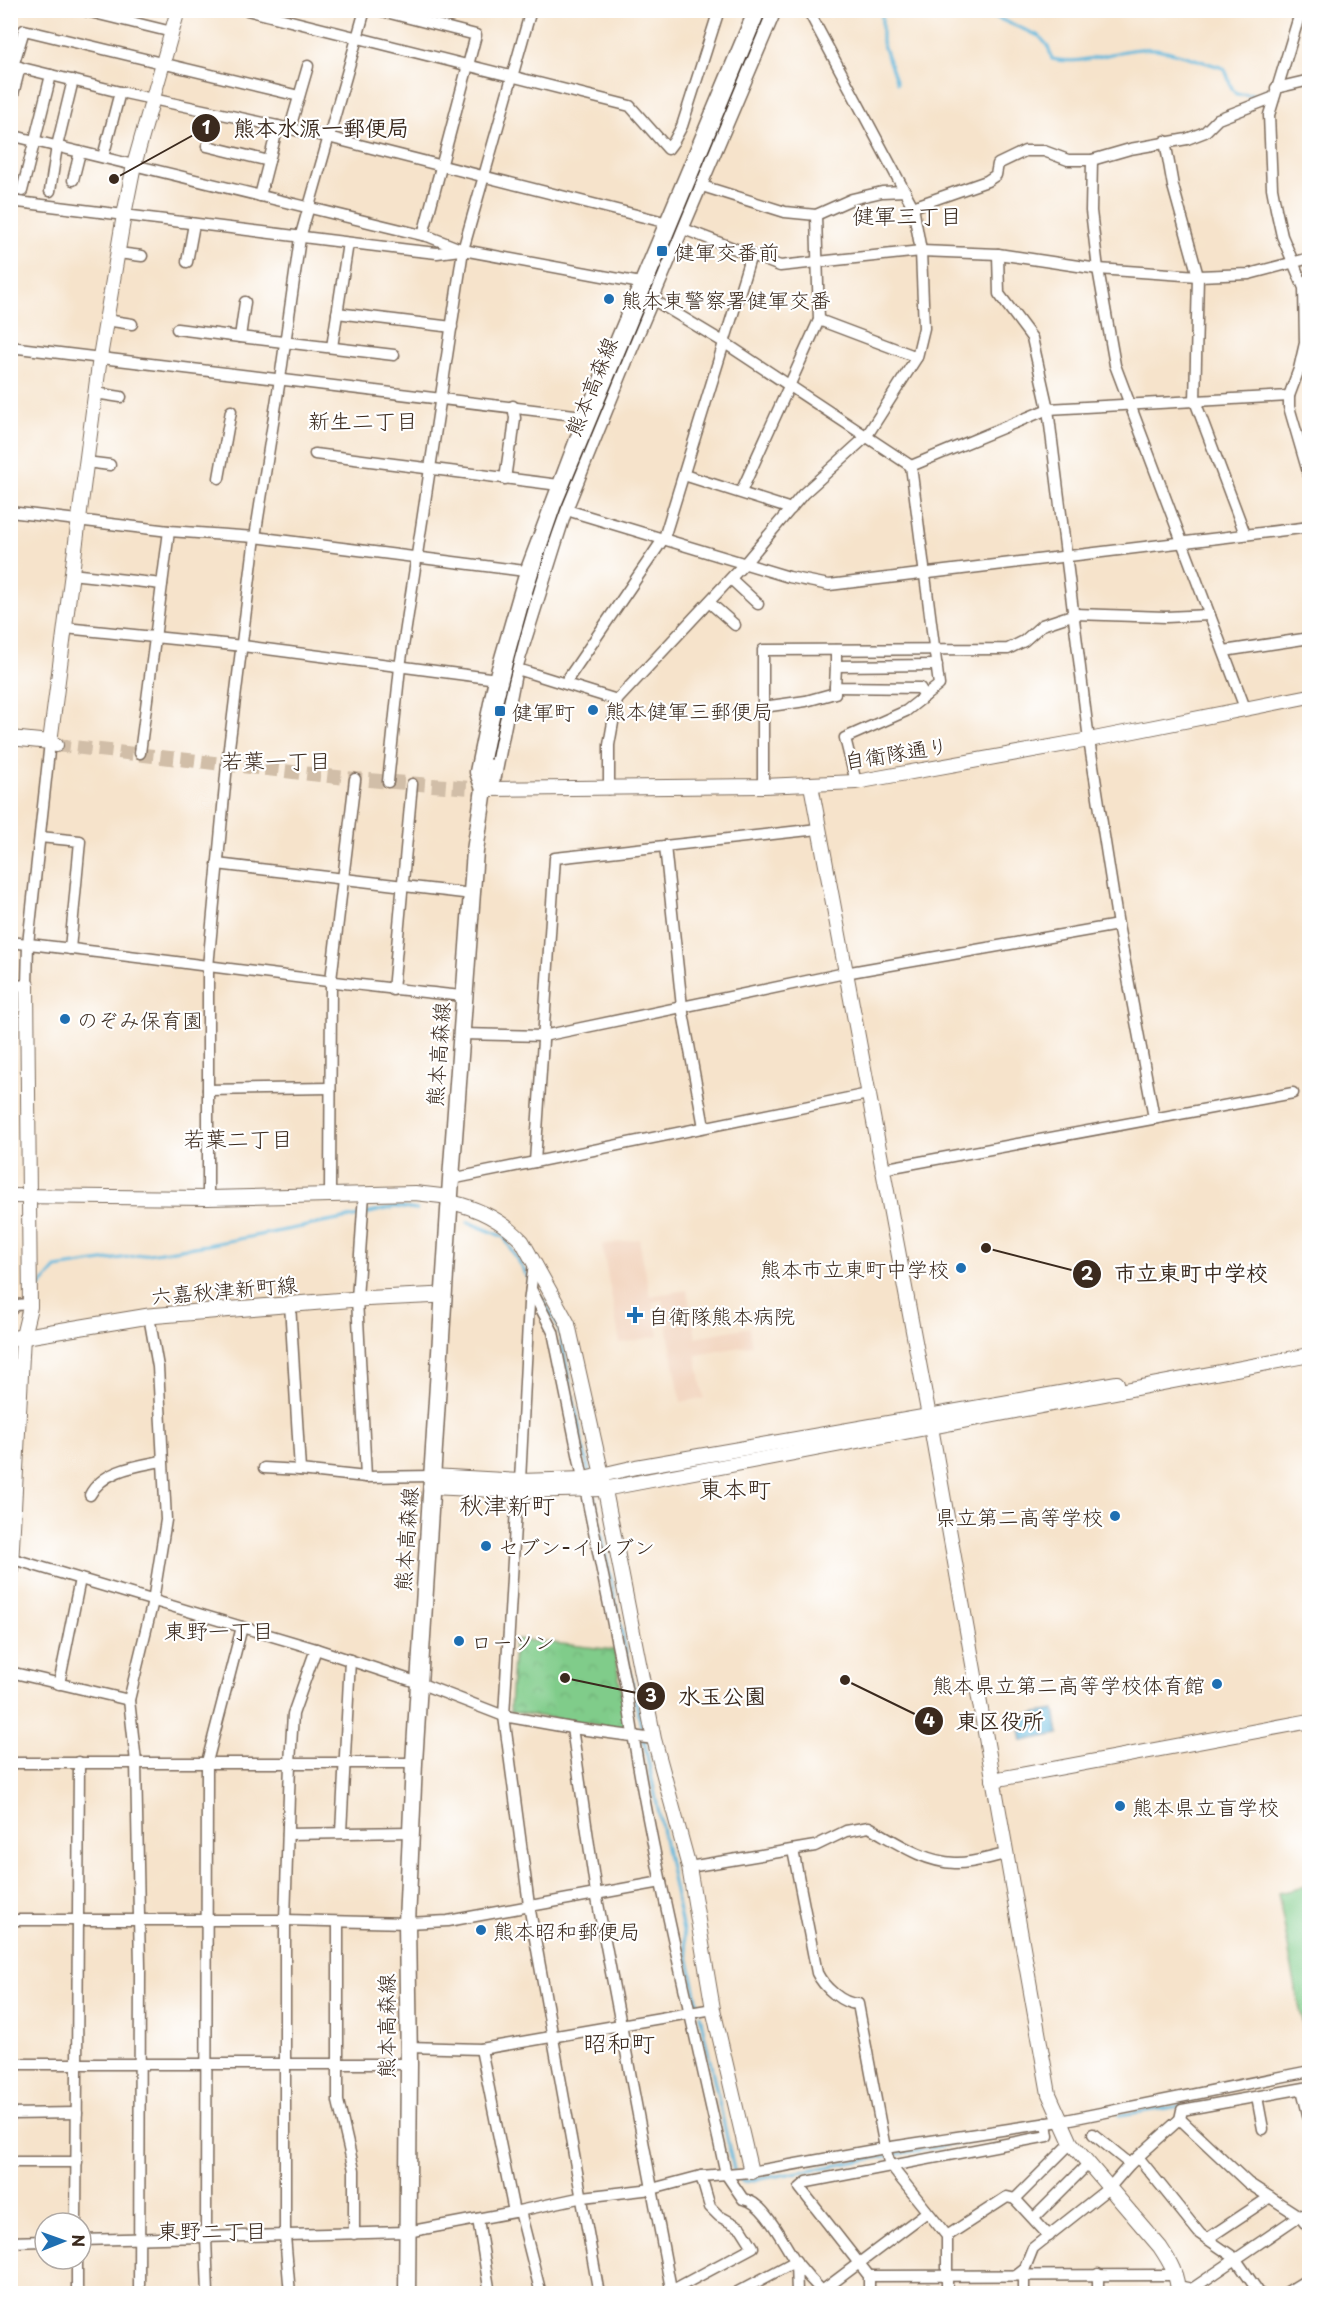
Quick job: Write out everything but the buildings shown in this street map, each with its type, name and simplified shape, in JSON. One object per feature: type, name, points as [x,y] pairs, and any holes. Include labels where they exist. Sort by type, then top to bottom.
[{"type":"main road","name":"熊本高森線","points":[[407,2294],[409,2056],[407,1923],[414,1763],[461,1034],[472,894],[484,789],[478,772],[497,679],[558,507],[674,226],[757,10]]},
{"type":"main road","name":"熊本高森線","points":[[674,226],[699,185],[773,10]]},
{"type":"main road","name":"熊本高森線","points":[[558,507],[560,485],[595,417]]},
{"type":"main road","name":"熊本高森線","points":[[484,789],[493,776],[535,572]]},
{"type":"main road","name":"六嘉秋津新町線","points":[[16,1337],[149,1316],[357,1299],[443,1295]]},
{"type":"street","points":[[82,10],[172,32]]},
{"type":"street","points":[[10,1585],[16,1337],[30,1304],[28,944],[71,574],[100,357],[134,165],[178,10]]},
{"type":"street","points":[[247,10],[630,106],[668,149],[675,141],[682,126],[719,10]]},
{"type":"street","points":[[208,1197],[208,967],[227,764],[255,537],[300,238],[364,10]]},
{"type":"street","points":[[378,10],[405,14],[476,35],[423,236]]},
{"type":"street","points":[[387,782],[400,668],[463,250],[531,10]]},
{"type":"street","points":[[609,789],[609,745],[617,700],[731,579],[803,494],[866,437],[917,357],[924,328],[921,251],[913,207],[808,10]]},
{"type":"street","points":[[1303,14],[1274,93],[1269,115],[1272,188],[1282,236],[1307,287],[1305,343],[1289,396],[1289,407],[1310,479]]},
{"type":"street","points":[[10,106],[14,66],[24,30],[299,96]]},
{"type":"street","points":[[14,66],[120,92],[328,137],[674,226],[780,266],[921,251],[998,254],[1098,269],[1198,276],[1250,274],[1310,258]]},
{"type":"street","points":[[290,129],[308,66]]},
{"type":"street","points":[[22,191],[51,75]]},
{"type":"street","points":[[50,190],[57,146],[73,80]]},
{"type":"street","points":[[913,207],[987,182],[996,175],[998,164],[1025,151],[1044,151],[1068,160],[1092,160],[1165,141],[1187,139],[1205,132],[1218,119],[1274,93],[1310,80]]},
{"type":"street","points":[[103,157],[120,92]]},
{"type":"street","points":[[260,196],[278,126]]},
{"type":"street","points":[[10,135],[423,236],[463,250],[647,290],[911,466],[939,685],[906,711],[845,738],[856,782]]},
{"type":"street","points":[[1165,141],[1173,186],[1198,276],[1195,401],[1245,534]]},
{"type":"street","points":[[207,146],[269,161]]},
{"type":"street","points":[[73,180],[80,152]]},
{"type":"street","points":[[1092,160],[1091,211],[1098,269],[1115,365],[1245,708]]},
{"type":"street","points":[[699,185],[785,212],[816,215],[852,199],[882,192],[905,191]]},
{"type":"street","points":[[10,201],[437,253],[463,250]]},
{"type":"street","points":[[741,492],[819,320],[816,215]]},
{"type":"street","points":[[188,262],[194,224]]},
{"type":"street","points":[[332,347],[348,243]]},
{"type":"street","points":[[118,253],[142,256]]},
{"type":"street","points":[[998,254],[999,294],[1032,338],[1048,409],[1089,740],[1118,925],[1154,1118]]},
{"type":"street","points":[[566,683],[664,538],[751,255]]},
{"type":"street","points":[[240,337],[245,302]]},
{"type":"street","points":[[336,313],[452,327]]},
{"type":"street","points":[[106,320],[132,324]]},
{"type":"street","points":[[819,320],[917,357]]},
{"type":"street","points":[[177,329],[394,355]]},
{"type":"street","points":[[10,347],[595,417]]},
{"type":"street","points":[[95,393],[121,397]]},
{"type":"street","points":[[911,466],[1048,409],[1289,396]]},
{"type":"street","points":[[505,479],[512,443],[513,406]]},
{"type":"street","points":[[219,478],[231,411]]},
{"type":"street","points":[[1298,438],[1310,435]]},
{"type":"street","points":[[315,454],[560,485]]},
{"type":"street","points":[[86,462],[110,465]]},
{"type":"street","points":[[684,475],[791,508]]},
{"type":"street","points":[[558,507],[746,562],[789,577],[829,585],[1310,526]]},
{"type":"street","points":[[10,512],[169,531],[255,537],[535,572]]},
{"type":"street","points":[[140,753],[169,531]]},
{"type":"street","points":[[71,574],[162,584]]},
{"type":"street","points":[[731,579],[758,604]]},
{"type":"street","points":[[709,602],[735,625]]},
{"type":"street","points":[[763,786],[763,650],[1008,649],[1024,641],[1042,625],[1075,614],[1166,617],[1210,615]]},
{"type":"street","points":[[65,628],[243,646],[497,679],[514,668],[617,700]]},
{"type":"street","points":[[1224,651],[1310,638]]},
{"type":"street","points":[[763,707],[806,701],[836,693],[836,650]]},
{"type":"street","points":[[836,666],[937,665]]},
{"type":"street","points":[[835,687],[920,688],[925,696]]},
{"type":"street","name":"自衛隊通り","points":[[484,789],[609,789],[856,782],[1089,740],[1310,696]]},
{"type":"street","points":[[10,738],[53,744]]},
{"type":"street","points":[[330,1194],[331,980],[355,779]]},
{"type":"street","points":[[393,990],[412,784]]},
{"type":"street","points":[[811,785],[930,1421],[1049,2094],[1071,2143],[1160,2247],[1177,2285]]},
{"type":"street","points":[[535,1162],[555,858],[818,829]]},
{"type":"street","points":[[40,837],[80,841],[70,949]]},
{"type":"street","points":[[664,846],[682,1007],[704,1127]]},
{"type":"street","points":[[217,864],[472,894]]},
{"type":"street","points":[[461,1034],[543,1036],[846,973],[1118,925]]},
{"type":"street","points":[[10,942],[331,980],[393,990],[464,996]]},
{"type":"street","points":[[10,986],[27,985]]},
{"type":"street","points":[[208,1090],[330,1088]]},
{"type":"street","points":[[882,1170],[1293,1093]]},
{"type":"street","points":[[451,1179],[868,1094]]},
{"type":"street","points":[[10,1196],[208,1197],[415,1193],[450,1199],[465,1205],[506,1224],[522,1241],[534,1268],[568,1324],[626,1688],[689,1868],[702,2011],[726,2174],[743,2199],[750,2200],[772,2224],[796,2261],[822,2291],[927,2212]]},
{"type":"street","points":[[364,1194],[357,1299],[366,1477]]},
{"type":"street","points":[[534,1268],[504,1716],[529,1905],[599,2294]]},
{"type":"street","points":[[531,1289],[553,1332],[594,1483],[643,1738],[662,1882],[751,2172]]},
{"type":"street","points":[[10,1311],[16,1305],[30,1304]]},
{"type":"street","points":[[290,1304],[300,1470]]},
{"type":"street","points":[[139,2294],[139,1919],[136,1762],[129,1700],[153,1602],[166,1520],[158,1367],[149,1316]]},
{"type":"street","points":[[930,1421],[1310,1346]]},
{"type":"street","points":[[264,1468],[431,1482],[519,1486],[594,1483],[930,1421],[1310,1355]]},
{"type":"street","points":[[90,1495],[95,1485],[116,1473],[162,1461]]},
{"type":"street","points":[[11,1558],[316,1649],[419,1683],[504,1716],[643,1738]]},
{"type":"street","points":[[59,1684],[80,1579]]},
{"type":"street","points":[[208,2294],[206,2237],[207,1762],[242,1627]]},
{"type":"street","points":[[290,2294],[285,2236],[285,1920],[290,1762],[293,1714],[316,1649]]},
{"type":"street","points":[[341,1833],[350,1660]]},
{"type":"street","points":[[10,1672],[129,1700]]},
{"type":"street","points":[[993,1780],[1310,1721]]},
{"type":"street","points":[[572,1728],[596,1893],[619,2025],[671,2292],[726,2264],[753,2247],[741,2228],[719,2216],[710,2207],[701,2176]]},
{"type":"street","points":[[76,2211],[79,1762]]},
{"type":"street","points":[[10,1763],[414,1763]]},
{"type":"street","points":[[689,1868],[814,1846],[846,1831],[863,1827],[869,1827],[922,1857],[934,1860],[956,1863],[1006,1854]]},
{"type":"street","points":[[288,1834],[411,1832]]},
{"type":"street","points":[[793,1850],[817,1973],[826,1986],[849,2004],[858,2004],[890,2165],[947,2236],[947,2294]]},
{"type":"street","points":[[10,1920],[285,1920],[407,1923],[448,1921],[662,1882]]},
{"type":"street","points":[[338,1922],[338,2101],[354,2170],[354,2234]]},
{"type":"street","points":[[10,2064],[338,2064],[482,2049],[702,2011]]},
{"type":"street","points":[[482,2049],[517,2212],[541,2294]]},
{"type":"street","points":[[93,2240],[407,2232],[517,2212],[583,2196],[652,2189],[701,2176],[751,2172],[885,2148],[1061,2121],[1310,2071]]},
{"type":"street","points":[[1024,2294],[1020,2276],[1033,2248],[1110,2187],[1134,2161],[1180,2119],[1182,2110],[1306,2088],[1310,2123]]},
{"type":"street","points":[[1257,2097],[1263,2129]]},
{"type":"street","points":[[10,2114],[77,2113]]},
{"type":"street","points":[[1180,2119],[1248,2183],[1304,2215],[1310,2229]]},
{"type":"street","points":[[869,2294],[869,2276],[800,2188],[807,2182],[1048,2136],[1046,2123]]},
{"type":"street","points":[[1093,2134],[1134,2161],[1200,2234],[1235,2258],[1260,2294]]},
{"type":"street","points":[[1015,2199],[1071,2143]]},
{"type":"street","points":[[10,2162],[77,2162]]},
{"type":"street","points":[[1034,2218],[1088,2164]]},
{"type":"street","points":[[947,2236],[1007,2197],[1015,2199],[1049,2236]]},
{"type":"street","points":[[1207,2239],[1270,2197]]},
{"type":"street","points":[[869,2276],[1098,2274],[1177,2285],[1194,2291],[1235,2258],[1304,2215]]},
{"type":"street","points":[[478,2219],[489,2294]]},
{"type":"street","points":[[10,2242],[33,2241]]},
{"type":"street","points":[[734,2294],[796,2261]]},
{"type":"street","points":[[796,2261],[797,2294]]},
{"type":"street","points":[[76,2271],[77,2294]]},
{"type":"street","points":[[1098,2274],[1098,2294]]},
{"type":"street","points":[[1284,2294],[1310,2278]]},
{"type":"shaded area","name":"自衛隊熊本病院","points":[[639,1239],[650,1296],[687,1290],[696,1337],[749,1327],[752,1345],[696,1355],[704,1398],[681,1402],[662,1300],[653,1302],[659,1336],[620,1343],[602,1245]]},
{"type":"green space","points":[[517,1639],[614,1650],[628,1727],[624,1729],[511,1712],[514,1644]]},
{"type":"green space","points":[[1309,1886],[1310,2058],[1278,1893]]},
{"type":"water","points":[[1055,1710],[1059,1734],[1022,1741],[1018,1716]]},
{"type":"waterway","points":[[882,10],[882,42],[897,83]]},
{"type":"waterway","points":[[979,10],[1039,36],[1048,46],[1052,59],[1078,60],[1129,50],[1163,50],[1223,68],[1236,94],[1258,95],[1270,89]]},
{"type":"waterway","points":[[365,1214],[395,1207],[417,1210]]},
{"type":"waterway","points":[[34,1294],[56,1268],[207,1245],[359,1216]]},
{"type":"waterway","points":[[468,1222],[504,1237],[529,1279]]},
{"type":"waterway","points":[[541,1297],[558,1325],[589,1474]]},
{"type":"waterway","points":[[10,1323],[23,1308]]},
{"type":"waterway","points":[[593,1492],[699,2009]]},
{"type":"waterway","points":[[700,2015],[734,2170]]},
{"type":"waterway","points":[[1119,2115],[1181,2106]]},
{"type":"waterway","points":[[740,2177],[744,2182],[1003,2135]]},
{"type":"tunnel","points":[[56,745],[355,779],[484,789]]},
{"type":"tram line","points":[[491,759],[521,632],[561,508],[767,10]]},
{"type":"place","name":"熊本水源一郵便局","points":[[114,179]]},
{"type":"place","name":"健軍交番前","points":[[662,251]]},
{"type":"place","name":"熊本東警察署健軍交番","points":[[609,299]]},
{"type":"place","name":"熊本健軍三郵便局","points":[[593,710]]},
{"type":"place","name":"健軍町","points":[[500,711]]},
{"type":"place","name":"のぞみ保育園","points":[[65,1019]]},
{"type":"place","name":"市立東町中学校","points":[[986,1248]]},
{"type":"place","name":"熊本市立東町中学校","points":[[961,1268]]},
{"type":"place","name":"自衛隊熊本病院","points":[[635,1315]]},
{"type":"place","name":"県立第二高等学校","points":[[1115,1516]]},
{"type":"place","name":"セブン-イレブン","points":[[486,1546]]},
{"type":"place","name":"ローソン","points":[[459,1641]]},
{"type":"place","name":"水玉公園","points":[[565,1678]]},
{"type":"place","name":"東区役所","points":[[845,1680]]},
{"type":"place","name":"熊本県立第二高等学校体育館","points":[[1217,1684]]},
{"type":"place","name":"熊本県立盲学校","points":[[1120,1806]]},
{"type":"place","name":"熊本昭和郵便局","points":[[481,1930]]},
{"type":"district","name":"健軍三丁目","points":[[907,214]]},
{"type":"district","name":"新生二丁目","points":[[363,419]]},
{"type":"district","name":"若葉一丁目","points":[[276,759]]},
{"type":"district","name":"若葉二丁目","points":[[238,1137]]},
{"type":"district","name":"東本町","points":[[735,1488]]},
{"type":"district","name":"秋津新町","points":[[507,1504]]},
{"type":"district","name":"東野一丁目","points":[[219,1629]]},
{"type":"district","name":"昭和町","points":[[619,2042]]},
{"type":"district","name":"東野二丁目","points":[[212,2229]]}]
